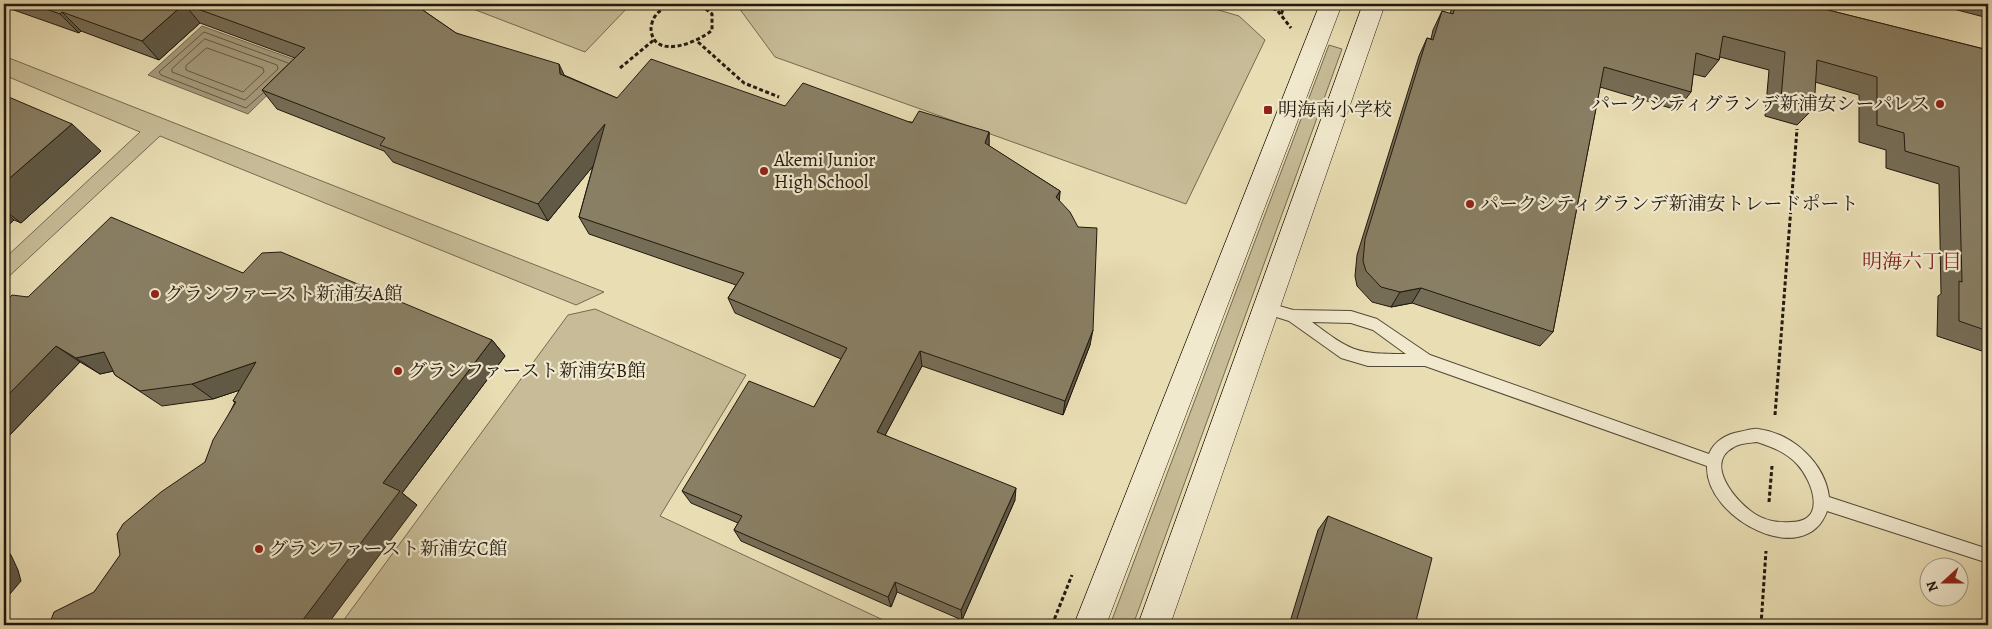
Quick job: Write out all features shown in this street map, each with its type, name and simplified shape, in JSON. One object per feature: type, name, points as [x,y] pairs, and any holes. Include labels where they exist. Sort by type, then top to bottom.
[{"type":"street","points":[[1090,625],[1330,4],[1372,9],[1154,625]]},
{"type":"lane","points":[[1266,308],[1293,316],[1351,317],[1376,324],[1425,360],[1714,462]]},
{"type":"lane","points":[[1293,316],[1341,352],[1368,360],[1425,360]]},
{"type":"lane","points":[[1757,435],[1773,440],[1792,449],[1806,462],[1816,476],[1822,502],[1821,511],[1817,518],[1807,527],[1792,531],[1768,528],[1739,513],[1724,498],[1716,481],[1714,462],[1717,451],[1726,441],[1740,436],[1757,435]]},
{"type":"lane","points":[[1822,502],[1988,556]]},
{"type":"path","points":[[672,4],[662,8],[651,22],[650,30],[655,39],[668,46],[678,47],[698,42],[706,36],[714,22],[713,15],[701,4]]},
{"type":"path","points":[[1281,15],[1286,4]]},
{"type":"path","points":[[620,68],[655,39]]},
{"type":"path","points":[[698,42],[744,84],[779,97]]},
{"type":"path","points":[[1761,625],[1797,129]]},
{"type":"shaded area","points":[[460,4],[631,4],[585,52]]},
{"type":"shaded area","points":[[736,4],[1198,4],[1239,16],[1265,40],[1186,204],[775,57]]},
{"type":"shaded area","points":[[1329,45],[1342,49],[1133,625],[1110,625]]},
{"type":"shaded area","points":[[4,56],[604,292],[576,305],[160,136],[4,281],[4,259],[140,132],[4,75]]},
{"type":"shaded area","points":[[595,309],[746,375],[660,516],[894,625],[340,625],[568,315]]},
{"type":"water","points":[[202,26],[301,62],[248,114],[148,75]]},
{"type":"building","points":[[32,4],[184,4],[142,41],[62,12],[60,14]]},
{"type":"building","points":[[184,4],[414,4],[456,33],[559,64],[560,74],[617,98],[651,59],[785,106],[803,83],[912,123],[919,111],[989,132],[985,143],[1060,191],[1056,197],[1070,212],[1078,227],[1097,228],[1093,330],[1065,401],[920,351],[877,432],[1016,488],[961,610],[895,582],[888,597],[734,530],[742,516],[682,491],[749,381],[814,407],[847,348],[728,298],[744,273],[579,217],[605,124],[538,204],[380,145],[385,138],[262,90],[305,48]]},
{"type":"building","points":[[1456,4],[1804,4],[1988,50],[1988,331],[1959,321],[1959,281],[1962,282],[1959,167],[1905,151],[1904,133],[1877,125],[1877,77],[1817,60],[1814,108],[1781,98],[1785,52],[1723,36],[1719,60],[1696,53],[1691,92],[1604,67],[1553,332],[1421,288],[1400,292],[1381,287],[1366,271],[1363,261],[1365,239],[1427,38],[1433,40],[1442,11],[1453,14]]},
{"type":"building","points":[[4,95],[72,124],[4,183]]},
{"type":"building","points":[[111,217],[243,273],[262,253],[281,252],[492,340],[383,483],[400,491],[299,625],[49,625],[54,612],[94,592],[120,555],[117,534],[123,524],[161,492],[205,462],[213,440],[236,402],[233,401],[256,362],[192,384],[140,391],[115,375],[104,352],[76,358],[56,346],[4,399],[4,303],[12,295],[28,297]]},
{"type":"building","points":[[1328,516],[1432,558],[1415,625],[1295,625]]},
{"type":"place","name":"パークシティグランデ新浦安シーパレス","points":[[1940,104]]},
{"type":"place","name":"明海南小学校","points":[[1268,110]]},
{"type":"place","name":"Akemi Junior High School","points":[[764,171]]},
{"type":"place","name":"パークシティグランデ新浦安トレードポート","points":[[1470,204]]},
{"type":"place","name":"グランファースト新浦安A館","points":[[155,294]]},
{"type":"place","name":"グランファースト新浦安B館","points":[[398,371]]},
{"type":"place","name":"グランファースト新浦安C館","points":[[259,549]]},
{"type":"district","name":"明海六丁目","points":[[1912,261]]}]
